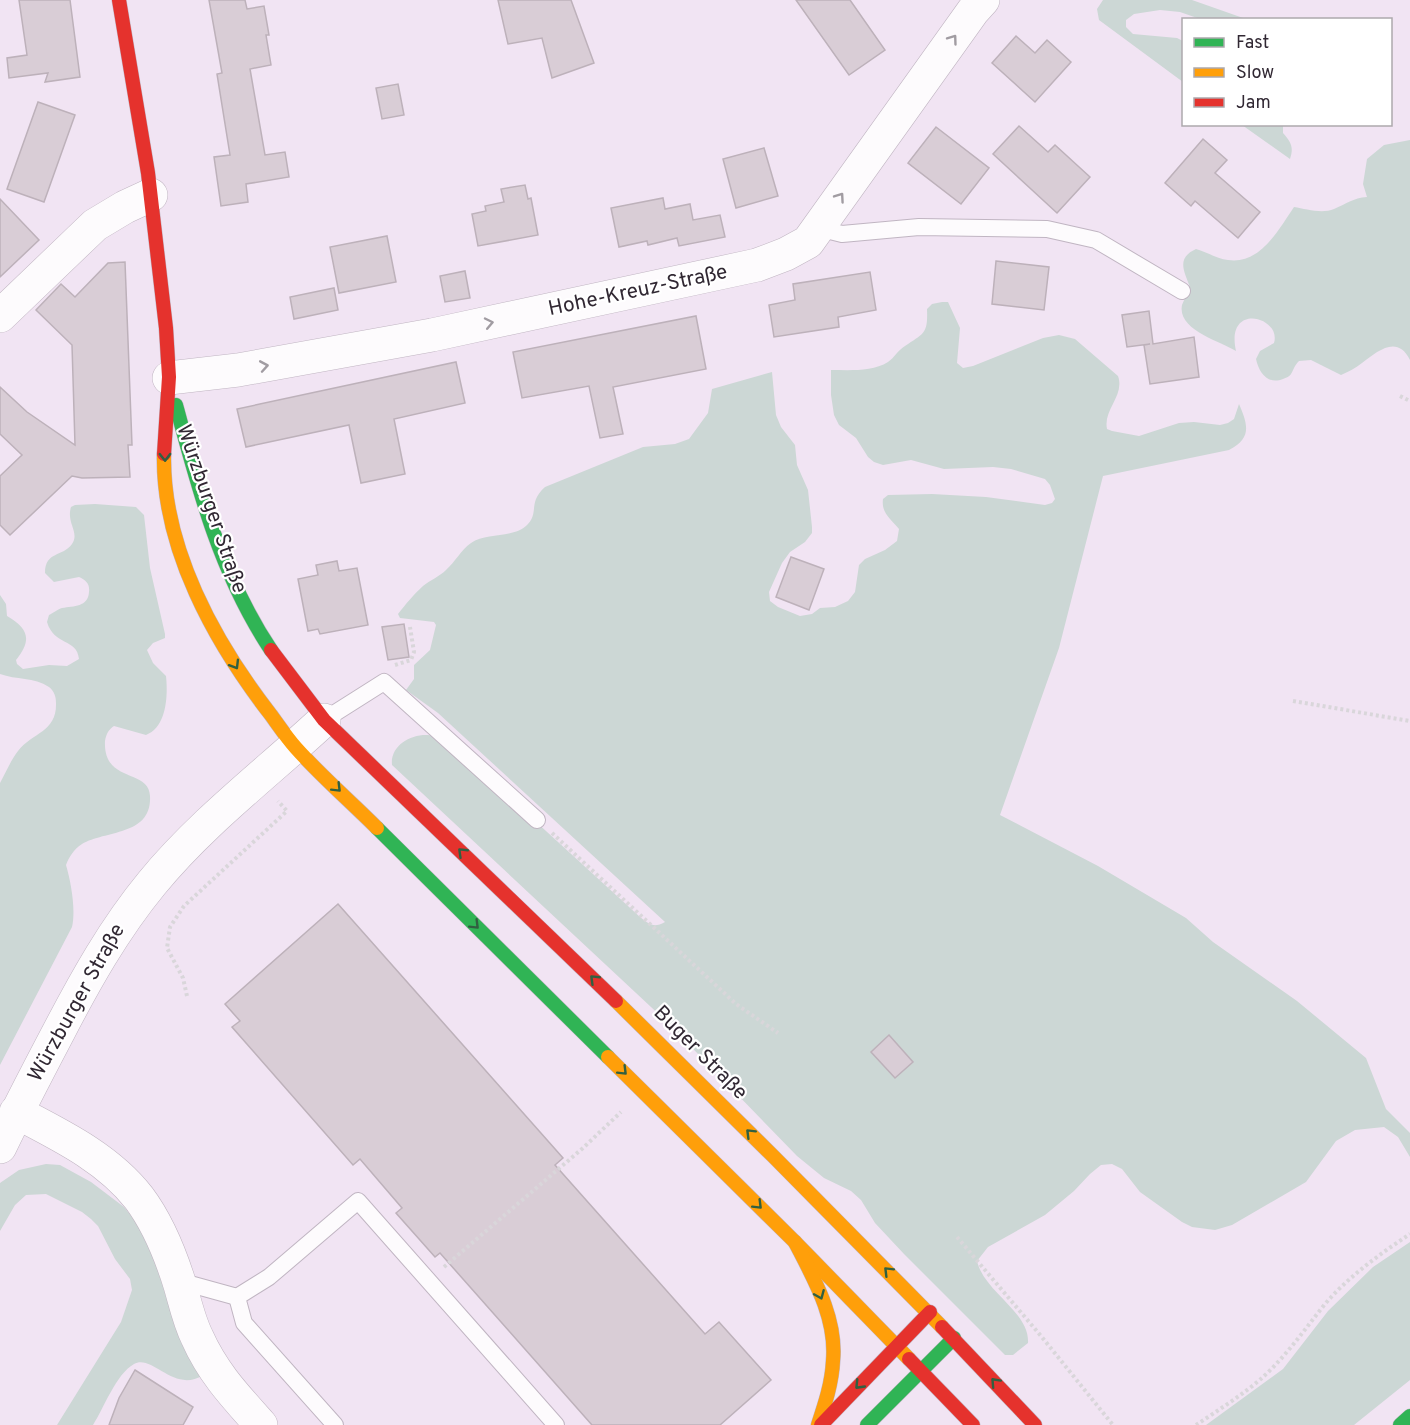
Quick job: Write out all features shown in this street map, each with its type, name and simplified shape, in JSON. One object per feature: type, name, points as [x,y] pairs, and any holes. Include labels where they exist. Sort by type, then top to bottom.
[{"type":"street","name":"Würzburger Straße","points":[[119,0],[145,151],[161,276],[169,378],[165,433],[166,490],[177,535],[206,614],[238,670],[295,747]]},
{"type":"street","name":"Hohe-Kreuz-Straße","points":[[169,378],[238,370],[432,335],[757,265],[786,254],[808,242],[819,228],[952,40],[983,0]]},
{"type":"street","points":[[0,316],[95,225],[151,195]]},
{"type":"street","name":"Würzburger Straße","points":[[0,1147],[88,975],[128,913],[186,845],[324,720],[280,664],[260,634],[231,579],[194,471],[169,378]]},
{"type":"street","name":"Buger Straße","points":[[324,720],[637,1019],[930,1312],[1035,1425]]},
{"type":"street","points":[[295,747],[643,1090],[897,1345],[973,1425]]},
{"type":"street","points":[[16,1112],[75,1143],[116,1174],[139,1198],[157,1228],[196,1334],[211,1365],[231,1392],[261,1425]]},
{"type":"street","points":[[795,1242],[826,1309],[833,1339],[829,1392],[820,1425]]},
{"type":"street","points":[[820,1425],[930,1312]]},
{"type":"street","points":[[867,1425],[954,1338]]},
{"type":"street","points":[[1400,1425],[1410,1416]]},
{"type":"lane","points":[[819,228],[842,234],[919,227],[1047,229],[1096,240],[1182,291]]},
{"type":"lane","points":[[324,720],[384,682],[537,820]]},
{"type":"lane","points":[[178,1281],[237,1297],[269,1277],[358,1201],[556,1425]]},
{"type":"lane","points":[[237,1297],[244,1323],[335,1425]]},
{"type":"path","points":[[1400,396],[1410,401]]},
{"type":"path","points":[[384,682],[385,669],[411,660],[414,652],[410,627]]},
{"type":"path","points":[[1293,701],[1410,721]]},
{"type":"path","points":[[187,996],[183,978],[167,948],[171,927],[184,906],[287,811],[258,778]]},
{"type":"path","points":[[537,820],[736,1004],[778,1033]]},
{"type":"path","points":[[428,1281],[583,1149],[643,1090]]},
{"type":"path","points":[[1196,1425],[1260,1379],[1294,1345],[1326,1303],[1342,1287],[1378,1256],[1410,1234]]},
{"type":"path","points":[[957,1237],[1113,1425]]},
{"type":"shaded area","points":[[1103,0],[1192,0],[1243,18],[1197,18],[1180,12],[1160,10],[1134,14],[1126,20],[1126,27],[1133,34],[1177,38],[1182,40],[1182,81],[1099,20],[1097,9]]},
{"type":"shaded area","points":[[1243,126],[1283,126],[1283,133],[1292,148],[1290,159]]},
{"type":"shaded area","points":[[1410,140],[1410,360],[1405,352],[1393,347],[1380,350],[1341,375],[1311,360],[1299,361],[1289,376],[1273,380],[1262,373],[1256,359],[1260,351],[1274,343],[1274,334],[1270,326],[1263,321],[1254,318],[1238,325],[1235,335],[1236,351],[1201,334],[1186,321],[1182,314],[1182,305],[1190,287],[1183,265],[1186,256],[1196,249],[1228,260],[1250,257],[1275,235],[1294,207],[1324,211],[1367,197],[1363,184],[1367,159],[1384,145]]},
{"type":"shaded area","points":[[948,302],[960,328],[957,363],[963,368],[1043,338],[1059,335],[1075,339],[1118,376],[1119,390],[1107,422],[1107,429],[1112,431],[1139,436],[1179,423],[1220,425],[1234,419],[1239,404],[1246,425],[1245,436],[1229,450],[1103,476],[1059,648],[1000,815],[1098,866],[1186,918],[1213,942],[1297,1001],[1366,1058],[1386,1109],[1410,1133],[1410,1157],[1398,1137],[1384,1127],[1355,1130],[1336,1141],[1306,1182],[1232,1225],[1215,1230],[1192,1227],[1182,1222],[1140,1192],[1122,1169],[1112,1164],[1101,1165],[1045,1215],[988,1247],[977,1261],[988,1283],[1015,1312],[1027,1332],[1028,1343],[1013,1355],[1005,1355],[904,1254],[875,1223],[861,1200],[851,1191],[824,1178],[797,1156],[666,1021],[392,765],[394,752],[402,742],[408,739],[421,735],[431,736],[451,744],[640,917],[652,925],[665,922],[438,713],[406,690],[414,679],[414,665],[430,650],[436,625],[434,622],[400,618],[398,614],[419,589],[449,567],[471,543],[515,532],[528,524],[533,515],[537,497],[545,487],[643,447],[675,444],[689,439],[708,413],[712,389],[772,372],[776,415],[781,427],[795,445],[797,465],[808,490],[812,527],[812,533],[805,542],[790,552],[782,563],[769,592],[770,601],[778,607],[800,616],[812,614],[820,608],[835,607],[848,601],[855,592],[859,565],[865,559],[885,550],[897,541],[899,529],[887,516],[883,504],[883,499],[888,495],[932,494],[986,497],[1045,505],[1052,503],[1055,499],[1045,479],[1011,469],[993,467],[944,469],[911,460],[883,465],[874,462],[856,438],[839,425],[834,415],[831,395],[831,370],[868,369],[888,362],[924,332],[927,324],[927,309],[932,304]]},
{"type":"shaded area","points":[[95,504],[136,507],[144,515],[150,568],[165,634],[165,638],[153,643],[147,650],[153,663],[166,676],[165,710],[158,725],[146,735],[114,726],[108,732],[105,741],[106,755],[111,764],[148,787],[149,809],[136,825],[82,844],[70,856],[66,865],[72,896],[72,927],[0,1065],[0,783],[18,751],[53,720],[56,703],[55,696],[49,687],[31,680],[0,674],[0,595],[6,604],[7,616],[24,630],[26,635],[24,647],[16,660],[23,669],[49,665],[67,666],[79,659],[74,648],[55,635],[47,622],[49,615],[57,610],[80,605],[86,601],[89,592],[88,585],[79,577],[54,582],[45,573],[48,561],[68,548],[74,540],[75,535],[70,518],[71,507]]},
{"type":"shaded area","points":[[46,1164],[60,1165],[91,1182],[124,1207],[137,1223],[203,1375],[192,1380],[183,1380],[149,1364],[141,1362],[134,1364],[116,1383],[93,1425],[57,1425],[121,1322],[132,1290],[130,1279],[115,1259],[98,1226],[82,1212],[46,1194],[26,1195],[15,1205],[0,1231],[0,1183],[19,1170]]},
{"type":"shaded area","points":[[1410,1242],[1410,1380],[1354,1425],[1206,1425],[1283,1369],[1328,1311],[1373,1267]]},
{"type":"building","points":[[19,0],[70,0],[80,77],[45,82],[48,73],[9,78],[7,58],[27,55]]},
{"type":"building","points":[[209,0],[245,0],[247,9],[264,6],[271,65],[250,69],[265,155],[285,152],[289,177],[246,184],[248,202],[221,206],[214,157],[230,155],[217,74],[222,73]]},
{"type":"building","points":[[498,0],[571,0],[594,63],[552,78],[542,38],[508,44]]},
{"type":"building","points":[[796,0],[850,0],[885,50],[849,75]]},
{"type":"building","points":[[1016,36],[1035,53],[1047,40],[1071,62],[1035,102],[992,63]]},
{"type":"building","points":[[398,84],[404,115],[382,119],[376,88]]},
{"type":"building","points":[[38,102],[75,115],[44,202],[7,189]]},
{"type":"building","points":[[1019,126],[1048,152],[1055,145],[1090,177],[1057,213],[993,154]]},
{"type":"building","points":[[936,127],[989,168],[961,204],[908,163]]},
{"type":"building","points":[[1203,139],[1227,160],[1215,173],[1260,212],[1238,238],[1195,201],[1191,206],[1165,183]]},
{"type":"building","points":[[764,148],[778,196],[736,208],[723,159]]},
{"type":"building","points":[[525,185],[528,199],[531,198],[538,235],[478,246],[472,214],[486,211],[485,206],[504,202],[501,189]]},
{"type":"building","points":[[663,198],[665,209],[690,204],[693,220],[720,215],[725,237],[679,246],[677,238],[648,245],[647,241],[619,247],[611,208]]},
{"type":"building","points":[[0,199],[39,240],[0,277]]},
{"type":"building","points":[[387,236],[396,282],[339,293],[330,247]]},
{"type":"building","points":[[996,261],[1049,267],[1044,310],[992,304]]},
{"type":"building","points":[[125,262],[132,445],[128,445],[130,477],[82,478],[72,476],[10,535],[0,525],[0,476],[22,455],[0,434],[0,387],[27,412],[75,445],[72,345],[36,310],[61,284],[75,297],[108,263]]},
{"type":"building","points":[[465,271],[470,298],[445,302],[440,276]]},
{"type":"building","points":[[870,272],[876,310],[838,317],[839,327],[774,337],[769,305],[795,300],[793,284]]},
{"type":"building","points":[[334,288],[338,310],[294,319],[290,297]]},
{"type":"building","points":[[1149,311],[1153,344],[1194,337],[1199,377],[1150,384],[1144,345],[1150,344],[1127,347],[1122,315]]},
{"type":"building","points":[[696,316],[706,369],[613,387],[623,434],[600,438],[589,386],[522,398],[513,352]]},
{"type":"building","points":[[456,362],[465,403],[394,419],[405,474],[361,483],[349,425],[246,447],[237,409]]},
{"type":"building","points":[[791,557],[824,569],[809,610],[776,597]]},
{"type":"building","points":[[337,561],[339,571],[357,568],[368,625],[320,634],[318,629],[308,631],[298,579],[318,575],[316,565]]},
{"type":"building","points":[[404,624],[409,657],[388,660],[382,627]]},
{"type":"building","points":[[338,904],[563,1158],[555,1165],[705,1334],[719,1322],[771,1380],[720,1425],[592,1425],[440,1253],[435,1257],[396,1213],[402,1208],[360,1159],[353,1165],[232,1027],[240,1021],[225,1004]]},
{"type":"building","points":[[889,1035],[913,1062],[895,1078],[871,1052]]},
{"type":"building","points":[[135,1370],[193,1407],[183,1425],[109,1425],[119,1398]]},
{"type":"traffic: fast","points":[[176,405],[213,532],[238,592],[271,650]]},
{"type":"traffic: fast","points":[[377,828],[608,1057]]},
{"type":"traffic: fast","points":[[867,1425],[954,1338]]},
{"type":"traffic: fast","points":[[1400,1425],[1410,1416]]},
{"type":"traffic: slow","points":[[164,454],[166,489],[172,524],[182,559],[212,626],[250,687],[293,744],[315,769],[377,828]]},
{"type":"traffic: slow","points":[[616,1001],[942,1327]]},
{"type":"traffic: slow","points":[[608,1057],[795,1242],[909,1359]]},
{"type":"traffic: slow","points":[[795,1242],[823,1299],[831,1329],[833,1345],[831,1377],[818,1425]]},
{"type":"traffic: jam","points":[[119,0],[148,173],[166,328],[169,377],[164,454]]},
{"type":"traffic: jam","points":[[271,650],[324,720],[616,1001]]},
{"type":"traffic: jam","points":[[821,1425],[930,1312]]},
{"type":"traffic: jam","points":[[942,1327],[1035,1425]]},
{"type":"traffic: jam","points":[[909,1359],[973,1425]]}]
